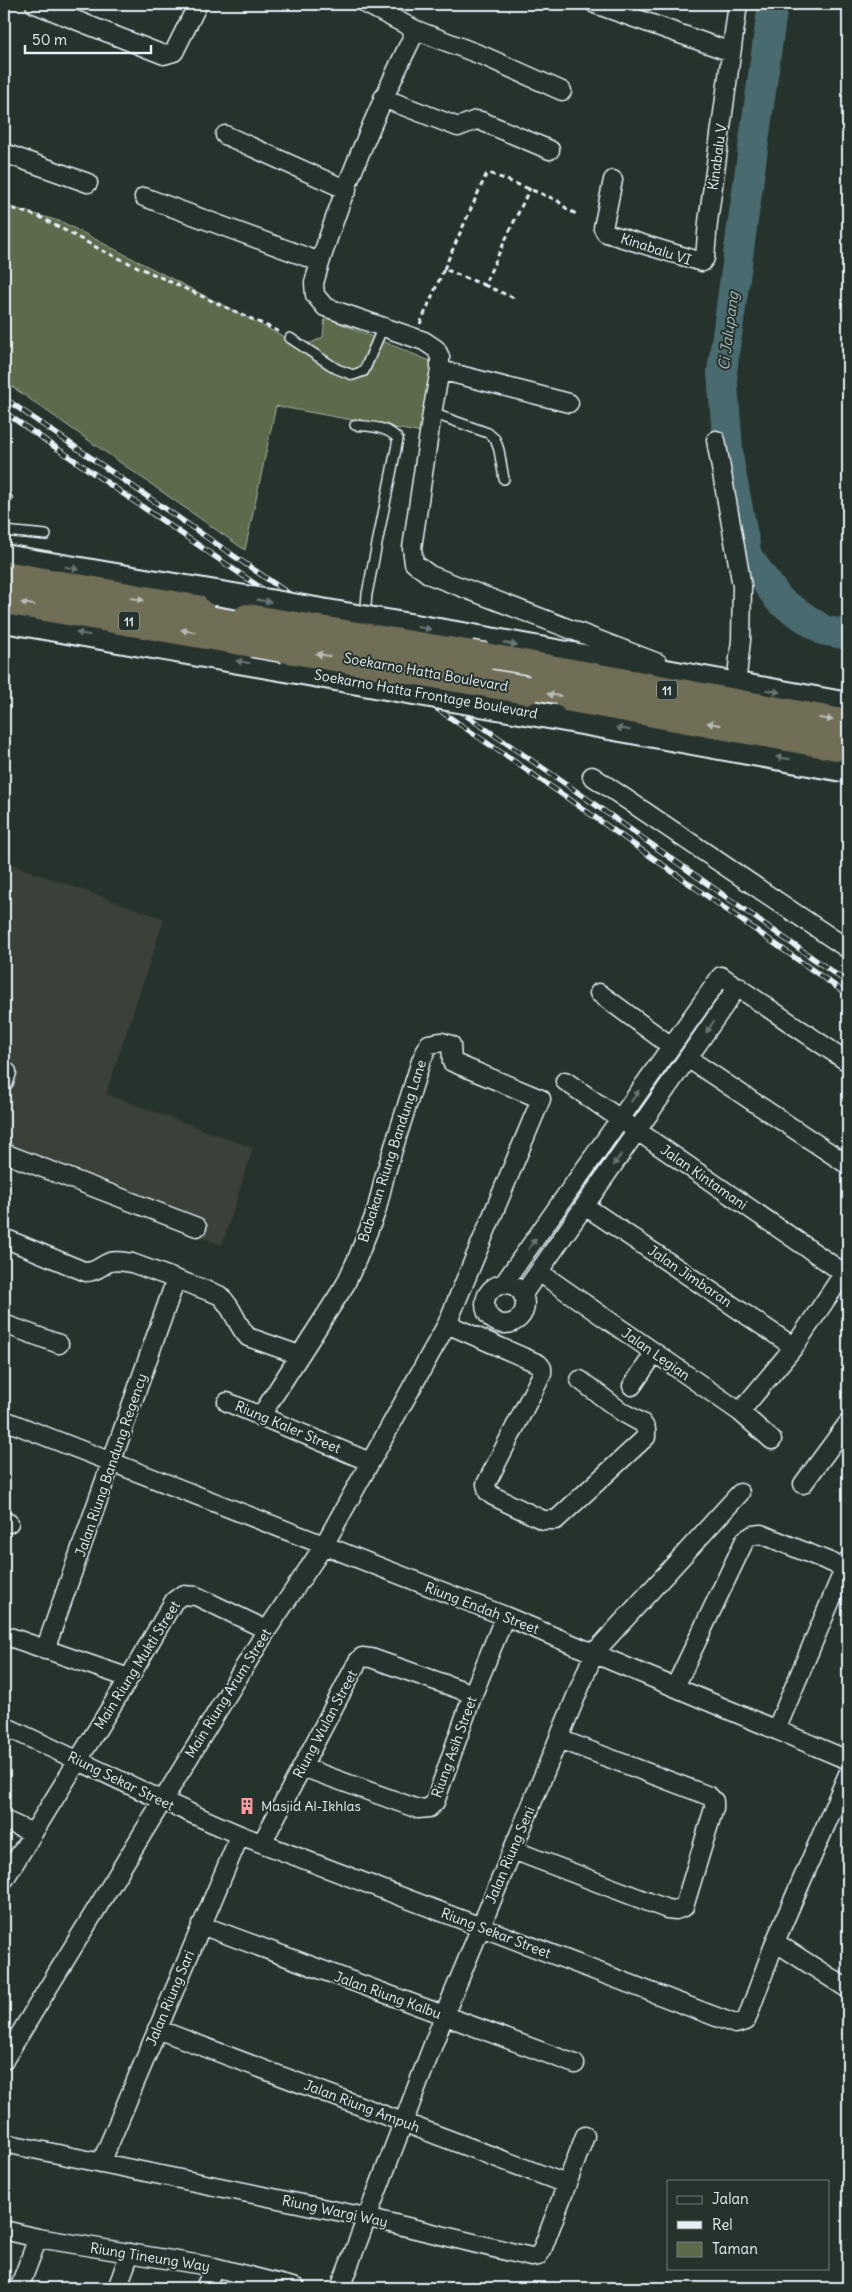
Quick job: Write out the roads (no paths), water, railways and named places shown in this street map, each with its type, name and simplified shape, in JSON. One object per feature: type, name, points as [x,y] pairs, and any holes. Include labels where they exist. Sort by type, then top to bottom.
[{"type":"highway","name":"Soekarno Hatta Boulevard","points":[[4,555],[55,584],[250,630],[527,690],[848,748]]},
{"type":"highway","name":"Soekarno Hatta Boulevard","points":[[4,600],[485,657],[848,724]]},
{"type":"main road","points":[[4,555],[848,705]]},
{"type":"main road","name":"Soekarno Hatta Frontage Boulevard","points":[[4,620],[848,770]]},
{"type":"street","points":[[35,4],[164,56],[174,52],[198,4]]},
{"type":"street","points":[[366,4],[416,30],[486,57],[562,91]]},
{"type":"street","points":[[595,4],[730,52]]},
{"type":"street","name":"Kinabalu V","points":[[702,262],[705,258],[730,52],[738,4]]},
{"type":"street","points":[[416,30],[383,98],[346,190],[314,283],[315,295],[326,307],[414,338],[436,349],[440,357],[440,370],[412,548],[414,563],[430,575],[702,680]]},
{"type":"street","points":[[383,98],[458,127],[476,120],[481,121],[550,150]]},
{"type":"street","points":[[224,135],[346,190]]},
{"type":"street","points":[[4,153],[88,184]]},
{"type":"street","name":"Kinabalu VI","points":[[613,180],[603,228],[606,233],[698,263],[702,262]]},
{"type":"street","points":[[144,197],[320,262]]},
{"type":"street","points":[[440,370],[568,403]]},
{"type":"street","points":[[716,440],[742,586],[741,640],[736,685]]},
{"type":"street","points":[[592,776],[848,949]]},
{"type":"street","points":[[504,1284],[721,976],[848,1062]]},
{"type":"street","points":[[523,1294],[689,1059],[738,986]]},
{"type":"street","points":[[599,993],[671,1046]]},
{"type":"street","name":"Babakan Riung Bandung Lane","points":[[260,1416],[345,1285],[358,1259],[376,1212],[385,1175],[421,1061],[429,1044],[442,1042],[451,1045],[452,1062],[541,1098],[523,1143]]},
{"type":"street","points":[[689,1059],[848,1165]]},
{"type":"street","name":"Jalan Kintamani","points":[[565,1081],[847,1272]]},
{"type":"street","name":"Main Riung Arum Street","points":[[4,2060],[267,1630],[323,1547],[451,1318],[523,1143]]},
{"type":"street","points":[[4,1153],[197,1227]]},
{"type":"street","name":"Jalan Jimbaran","points":[[585,1206],[794,1347]]},
{"type":"street","points":[[4,1238],[86,1272],[96,1271],[109,1262],[120,1261],[219,1295],[224,1299],[242,1331],[248,1336],[299,1355]]},
{"type":"street","name":"Jalan Legian","points":[[539,1272],[654,1354],[740,1412],[772,1440]]},
{"type":"street","points":[[740,1412],[794,1347],[847,1272]]},
{"type":"street","name":"Jalan Riung Bandung Regency","points":[[45,1650],[176,1279]]},
{"type":"street","points":[[486,1297],[485,1308],[491,1318],[501,1323],[513,1322],[522,1316],[526,1305],[523,1294],[515,1286],[504,1284],[493,1287],[486,1297],[451,1318],[498,1346],[539,1364],[542,1368],[542,1374],[486,1484],[488,1492],[543,1520],[556,1520],[646,1437],[646,1429],[642,1423],[622,1412],[580,1380]]},
{"type":"street","points":[[498,1346],[501,1323]]},
{"type":"street","points":[[4,1324],[59,1344]]},
{"type":"street","points":[[632,1386],[654,1354]]},
{"type":"street","name":"Riung Kaler Street","points":[[227,1402],[370,1462]]},
{"type":"street","name":"Riung Endah Street","points":[[4,1420],[323,1547],[505,1616],[848,1760]]},
{"type":"street","points":[[803,1484],[843,1443],[848,1422]]},
{"type":"street","name":"Jalan Riung Seni","points":[[340,2288],[444,2016],[594,1653],[740,1493]]},
{"type":"street","points":[[675,1687],[745,1540],[754,1535],[761,1534],[846,1564],[776,1730]]},
{"type":"street","name":"Main Riung Mukti Street","points":[[4,1880],[129,1678],[174,1601],[182,1595],[196,1596],[267,1630]]},
{"type":"street","name":"Riung Asih Street","points":[[302,1767],[418,1809],[429,1808],[435,1802],[473,1694],[505,1616]]},
{"type":"street","points":[[4,1635],[129,1678]]},
{"type":"street","name":"Riung Wulan Street","points":[[262,1843],[358,1661],[362,1658],[371,1658],[473,1694]]},
{"type":"street","name":"Riung Sekar Street","points":[[4,1726],[161,1801],[240,1835],[735,2024],[746,2021],[775,1942],[848,1774]]},
{"type":"street","points":[[513,1850],[667,1909],[676,1910],[684,1906],[714,1808],[714,1801],[709,1796],[559,1738]]},
{"type":"street","points":[[4,1820],[33,1833]]},
{"type":"street","name":"Jalan Riung Sari","points":[[101,2162],[240,1835]]},
{"type":"street","name":"Jalan Riung Kalbu","points":[[201,1925],[576,2064]]},
{"type":"street","points":[[775,1942],[847,1984]]},
{"type":"street","name":"Jalan Riung Ampuh","points":[[157,2028],[566,2184]]},
{"type":"street","name":"Riung Wargi Way","points":[[4,2143],[366,2217],[531,2257],[538,2256],[542,2250],[585,2136]]},
{"type":"street","name":"Riung Tineung Way","points":[[4,2230],[129,2258],[214,2267],[287,2287]]},
{"type":"street","points":[[19,2288],[38,2238]]},
{"type":"street","points":[[117,2288],[129,2258]]},
{"type":"street","points":[[205,2288],[214,2267]]},
{"type":"lane","points":[[290,338],[336,369],[353,375],[364,371],[383,327]]},
{"type":"lane","points":[[432,413],[488,433],[495,439],[504,479]]},
{"type":"lane","points":[[355,425],[386,429],[398,439],[371,572],[365,618]]},
{"type":"lane","points":[[4,555],[46,535]]},
{"type":"waterway","name":"Ci Jalupang","points":[[773,4],[722,372],[729,462],[747,556],[780,601],[823,630],[848,635]]},
{"type":"railway","points":[[4,398],[563,782],[848,983]]},
{"type":"railway","points":[[4,412],[566,797],[848,995]]},
{"type":"place","name":"Masjid Al-Ikhlas","points":[[247,1806]]}]
